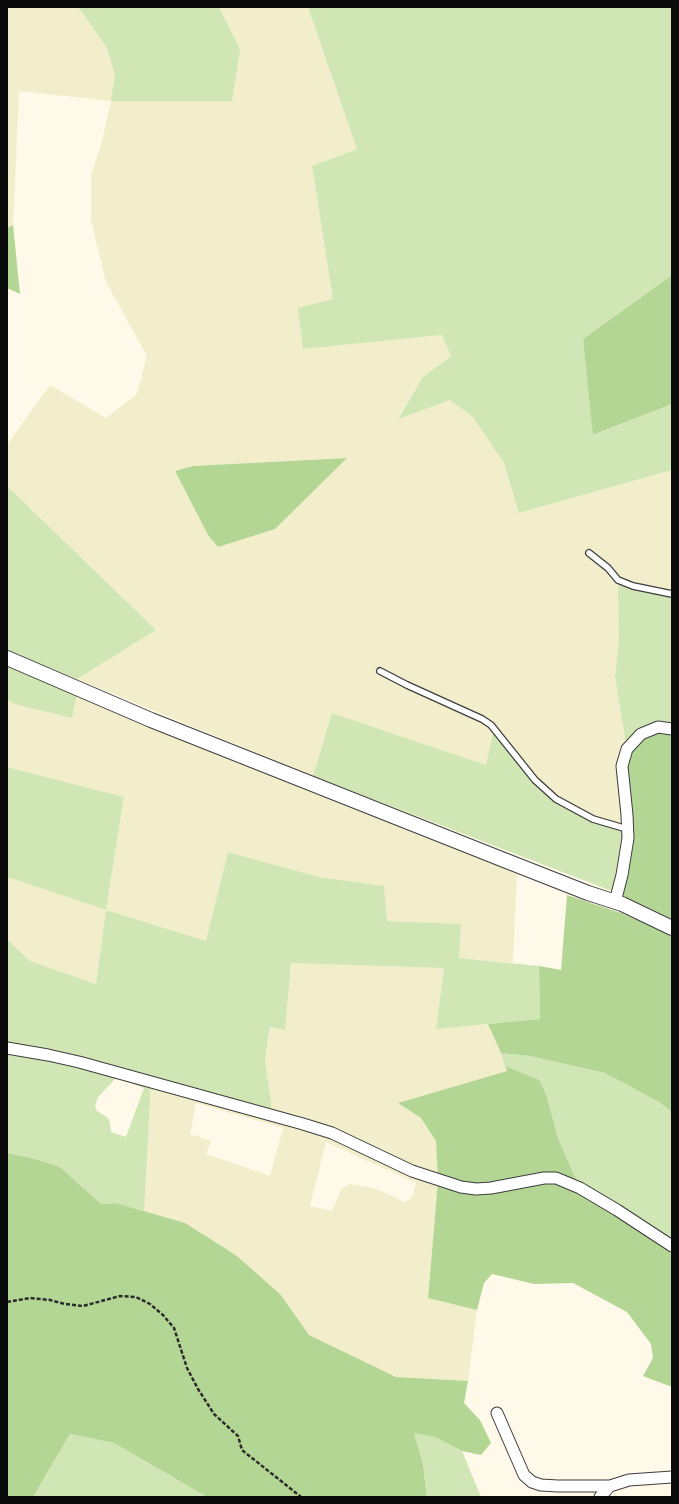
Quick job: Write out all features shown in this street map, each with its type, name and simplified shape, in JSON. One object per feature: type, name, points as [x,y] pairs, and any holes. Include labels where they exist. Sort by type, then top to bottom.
[{"type":"street","points":[[7,658],[151,720],[511,863],[615,902],[672,928]]},
{"type":"street","points":[[615,902],[622,875],[628,838],[622,766],[628,749],[640,734],[649,729],[658,727],[672,728]]},
{"type":"street","points":[[7,1048],[79,1062],[303,1124],[332,1133],[412,1171],[461,1187],[476,1189],[491,1188],[544,1178],[556,1178],[592,1195],[672,1246]]},
{"type":"street","points":[[497,1413],[524,1475],[532,1482],[541,1485],[558,1486],[610,1486],[629,1480],[672,1478]]},
{"type":"street","points":[[600,1497],[610,1486]]},
{"type":"lane","points":[[589,553],[608,568],[618,580],[633,586],[672,594]]},
{"type":"lane","points":[[380,670],[407,685],[482,719],[491,725],[535,780],[556,799],[594,819],[628,829]]},
{"type":"path","points":[[7,1302],[30,1298],[83,1306],[120,1296],[136,1298],[150,1304],[163,1315],[174,1328],[187,1368],[198,1389],[214,1414],[238,1436],[242,1450],[301,1497]]},
{"type":"shaded area","points":[[7,7],[77,7],[107,48],[116,75],[112,101],[240,49],[219,7],[308,7],[357,149],[312,166],[333,299],[303,349],[442,335],[451,356],[423,377],[398,418],[450,400],[472,416],[504,463],[520,513],[672,470],[672,594],[619,640],[615,677],[627,749],[627,829],[575,810],[535,780],[494,730],[486,765],[332,713],[313,776],[77,679],[156,630],[7,486],[7,445],[50,385],[106,418],[137,394],[147,356],[106,282],[91,220],[91,176],[101,145],[111,101],[19,91],[13,225],[7,228]],"holes":[[[346,458],[275,529],[208,535],[175,471],[193,466]]]},
{"type":"shaded area","points":[[77,694],[163,733],[463,850],[517,874],[513,963],[459,958],[461,924],[387,921],[384,886],[319,877],[228,852],[206,941],[106,910],[124,797],[7,767],[7,700],[18,705],[72,718]]},
{"type":"shaded area","points":[[7,877],[106,910],[96,984],[30,961],[7,939]]},
{"type":"shaded area","points":[[291,963],[444,968],[436,1029],[488,1024],[507,1071],[398,1103],[421,1118],[436,1141],[438,1181],[428,1298],[477,1310],[468,1381],[396,1377],[309,1335],[281,1295],[237,1256],[144,1211],[151,1082],[273,1115],[265,1060],[271,1027],[285,1029]],"holes":[[[196,1103],[283,1128],[270,1176],[206,1154],[211,1141],[190,1134]],[[326,1142],[416,1183],[413,1195],[410,1199],[404,1202],[377,1189],[350,1184],[342,1188],[332,1211],[310,1206]]]},
{"type":"green space","points":[[77,7],[219,7],[240,49],[232,101],[111,101],[115,75],[107,48]]},
{"type":"green space","points":[[308,7],[672,7],[672,275],[583,339],[594,435],[672,404],[672,470],[519,513],[504,463],[472,416],[450,400],[398,419],[423,377],[451,356],[442,335],[303,349],[298,308],[333,299],[312,166],[357,149]]},
{"type":"green space","points":[[13,225],[20,294],[7,288],[7,228]]},
{"type":"green space","points":[[672,275],[672,404],[593,435],[583,339]]},
{"type":"green space","points":[[347,458],[275,529],[218,547],[208,535],[175,471],[193,466]]},
{"type":"green space","points":[[7,486],[156,630],[77,679],[7,650]]},
{"type":"green space","points":[[618,580],[672,594],[672,729],[627,749],[615,677],[619,640]]},
{"type":"green space","points":[[7,665],[77,694],[72,718],[18,705],[7,700]]},
{"type":"green space","points":[[332,713],[486,765],[494,729],[535,780],[575,810],[627,829],[617,893],[313,776]]},
{"type":"green space","points":[[672,729],[672,919],[617,893],[625,856],[622,766],[634,740]]},
{"type":"green space","points":[[7,767],[124,797],[106,910],[7,877]]},
{"type":"green space","points":[[228,852],[319,877],[384,886],[387,921],[461,924],[459,958],[539,966],[540,1019],[436,1029],[444,968],[291,963],[285,1030],[270,1027],[265,1060],[273,1116],[151,1082],[144,1211],[116,1203],[101,1204],[60,1167],[32,1158],[7,1153],[7,939],[30,961],[96,984],[106,910],[206,941]],"holes":[[[116,1078],[144,1088],[126,1137],[111,1132],[108,1118],[97,1111],[95,1106],[98,1097]]]},
{"type":"green space","points":[[567,895],[621,913],[672,935],[672,1112],[659,1102],[605,1073],[530,1056],[501,1053],[488,1024],[540,1019],[539,966],[561,970]]},
{"type":"green space","points":[[501,1053],[530,1056],[605,1073],[659,1102],[672,1112],[672,1246],[580,1188],[557,1135],[546,1094],[539,1081],[505,1066]]},
{"type":"green space","points":[[505,1066],[539,1080],[546,1094],[558,1138],[580,1188],[672,1246],[672,1387],[643,1376],[653,1358],[651,1344],[627,1312],[573,1283],[534,1284],[492,1274],[484,1283],[477,1310],[428,1298],[438,1181],[436,1141],[421,1118],[398,1103],[507,1071]]},
{"type":"green space","points":[[7,1153],[32,1158],[60,1167],[101,1204],[116,1203],[185,1223],[237,1256],[281,1295],[309,1335],[396,1377],[468,1381],[464,1403],[480,1420],[491,1443],[481,1455],[462,1451],[435,1437],[414,1433],[423,1464],[427,1497],[207,1497],[114,1443],[70,1434],[33,1497],[7,1497]]},
{"type":"green space","points":[[414,1433],[435,1437],[462,1451],[481,1497],[427,1497],[423,1464]]},
{"type":"green space","points":[[70,1434],[114,1443],[207,1497],[33,1497]]}]
